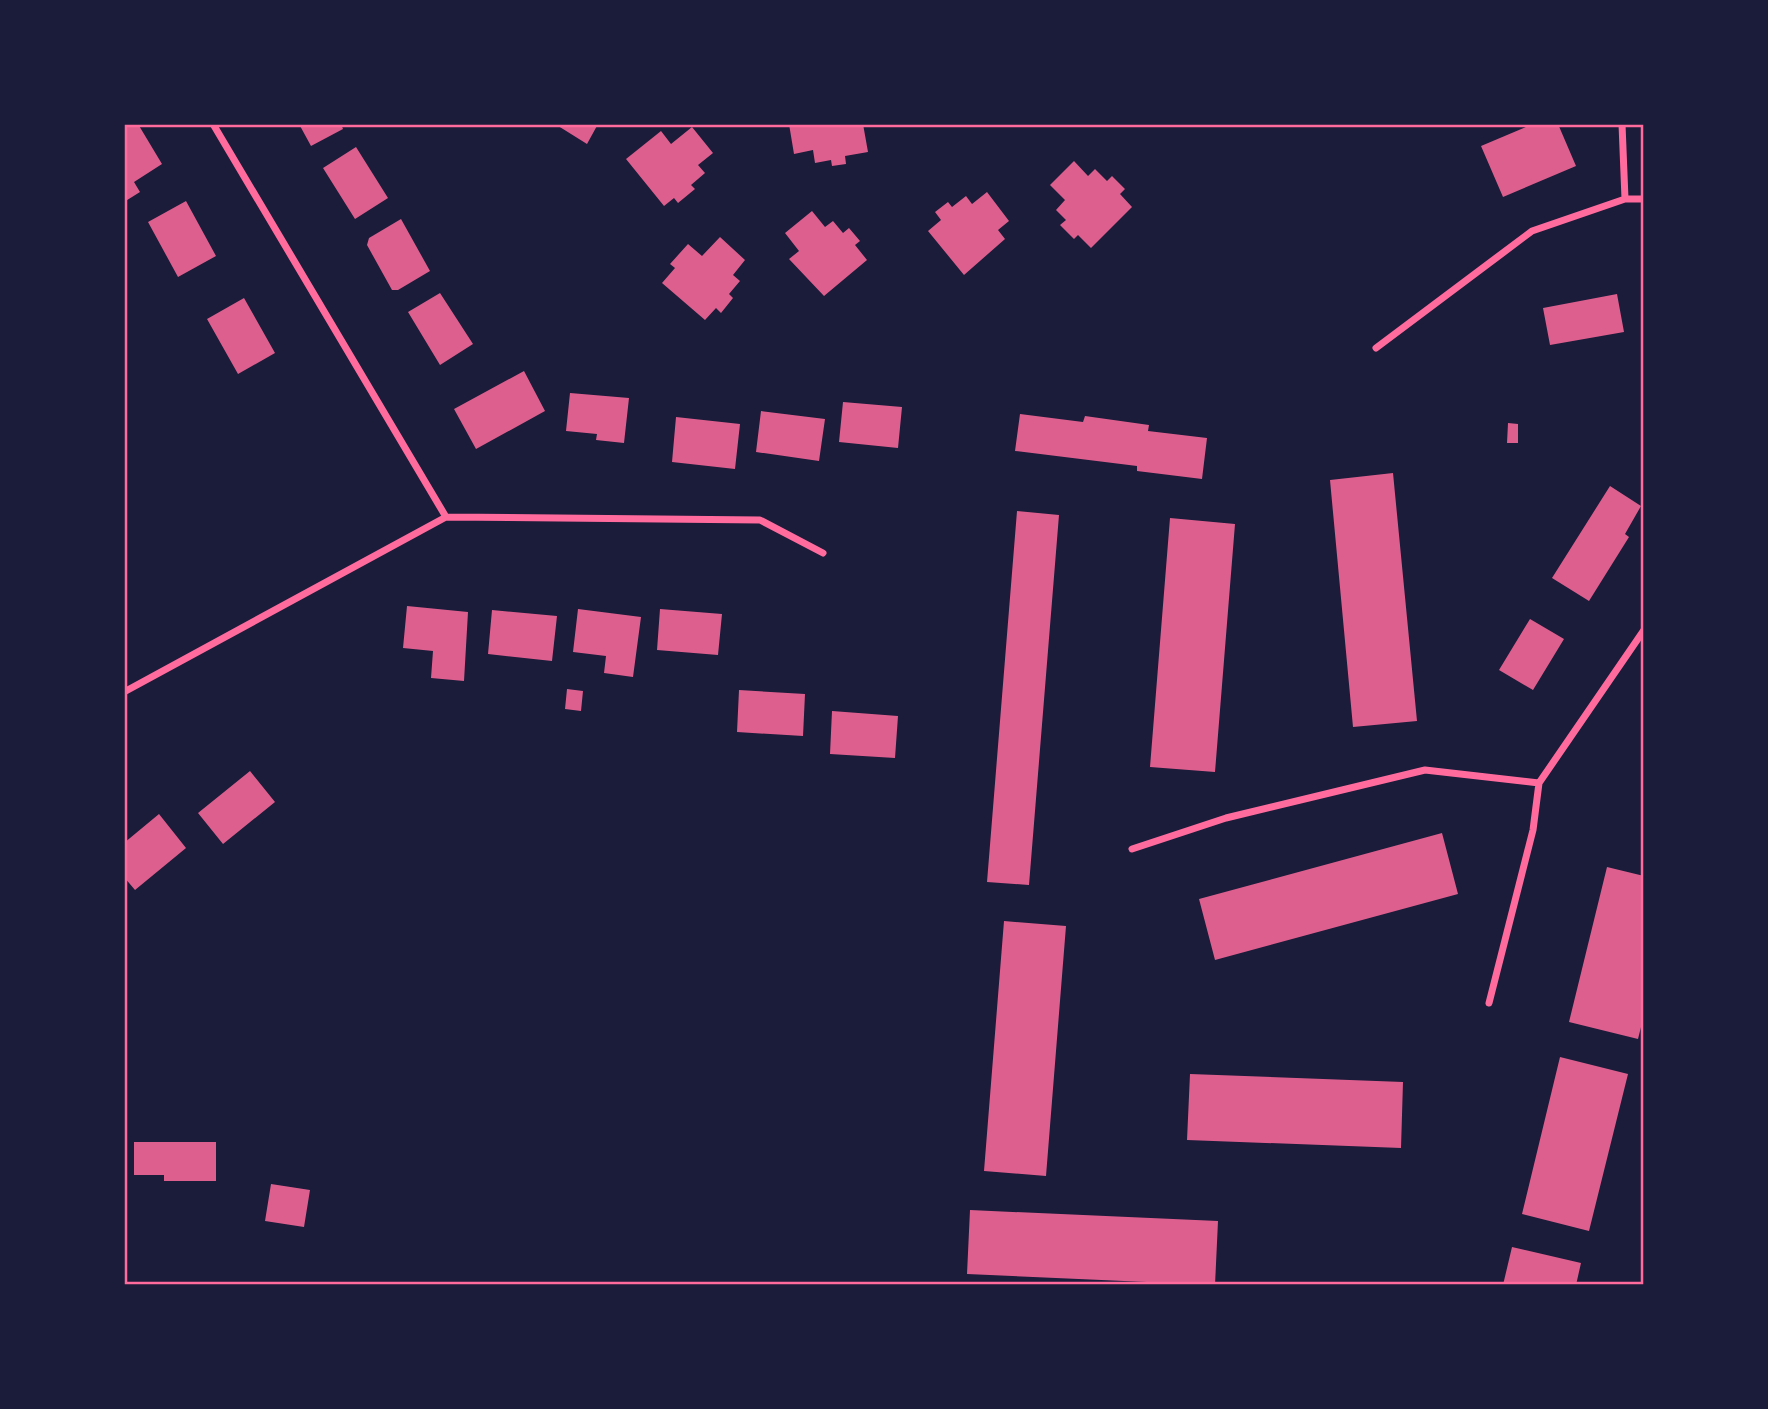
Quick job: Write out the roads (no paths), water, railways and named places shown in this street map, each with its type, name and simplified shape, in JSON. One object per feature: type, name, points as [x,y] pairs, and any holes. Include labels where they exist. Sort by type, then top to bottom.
[{"type":"street","points":[[213,124],[446,517]]},
{"type":"street","points":[[1622,124],[1625,199]]},
{"type":"street","points":[[1376,348],[1532,231],[1625,199],[1644,199]]},
{"type":"street","points":[[124,692],[446,517],[760,520],[823,553]]},
{"type":"street","points":[[1489,1003],[1533,830],[1539,783],[1644,630]]},
{"type":"street","points":[[1132,849],[1226,818],[1424,770],[1539,783]]}]
